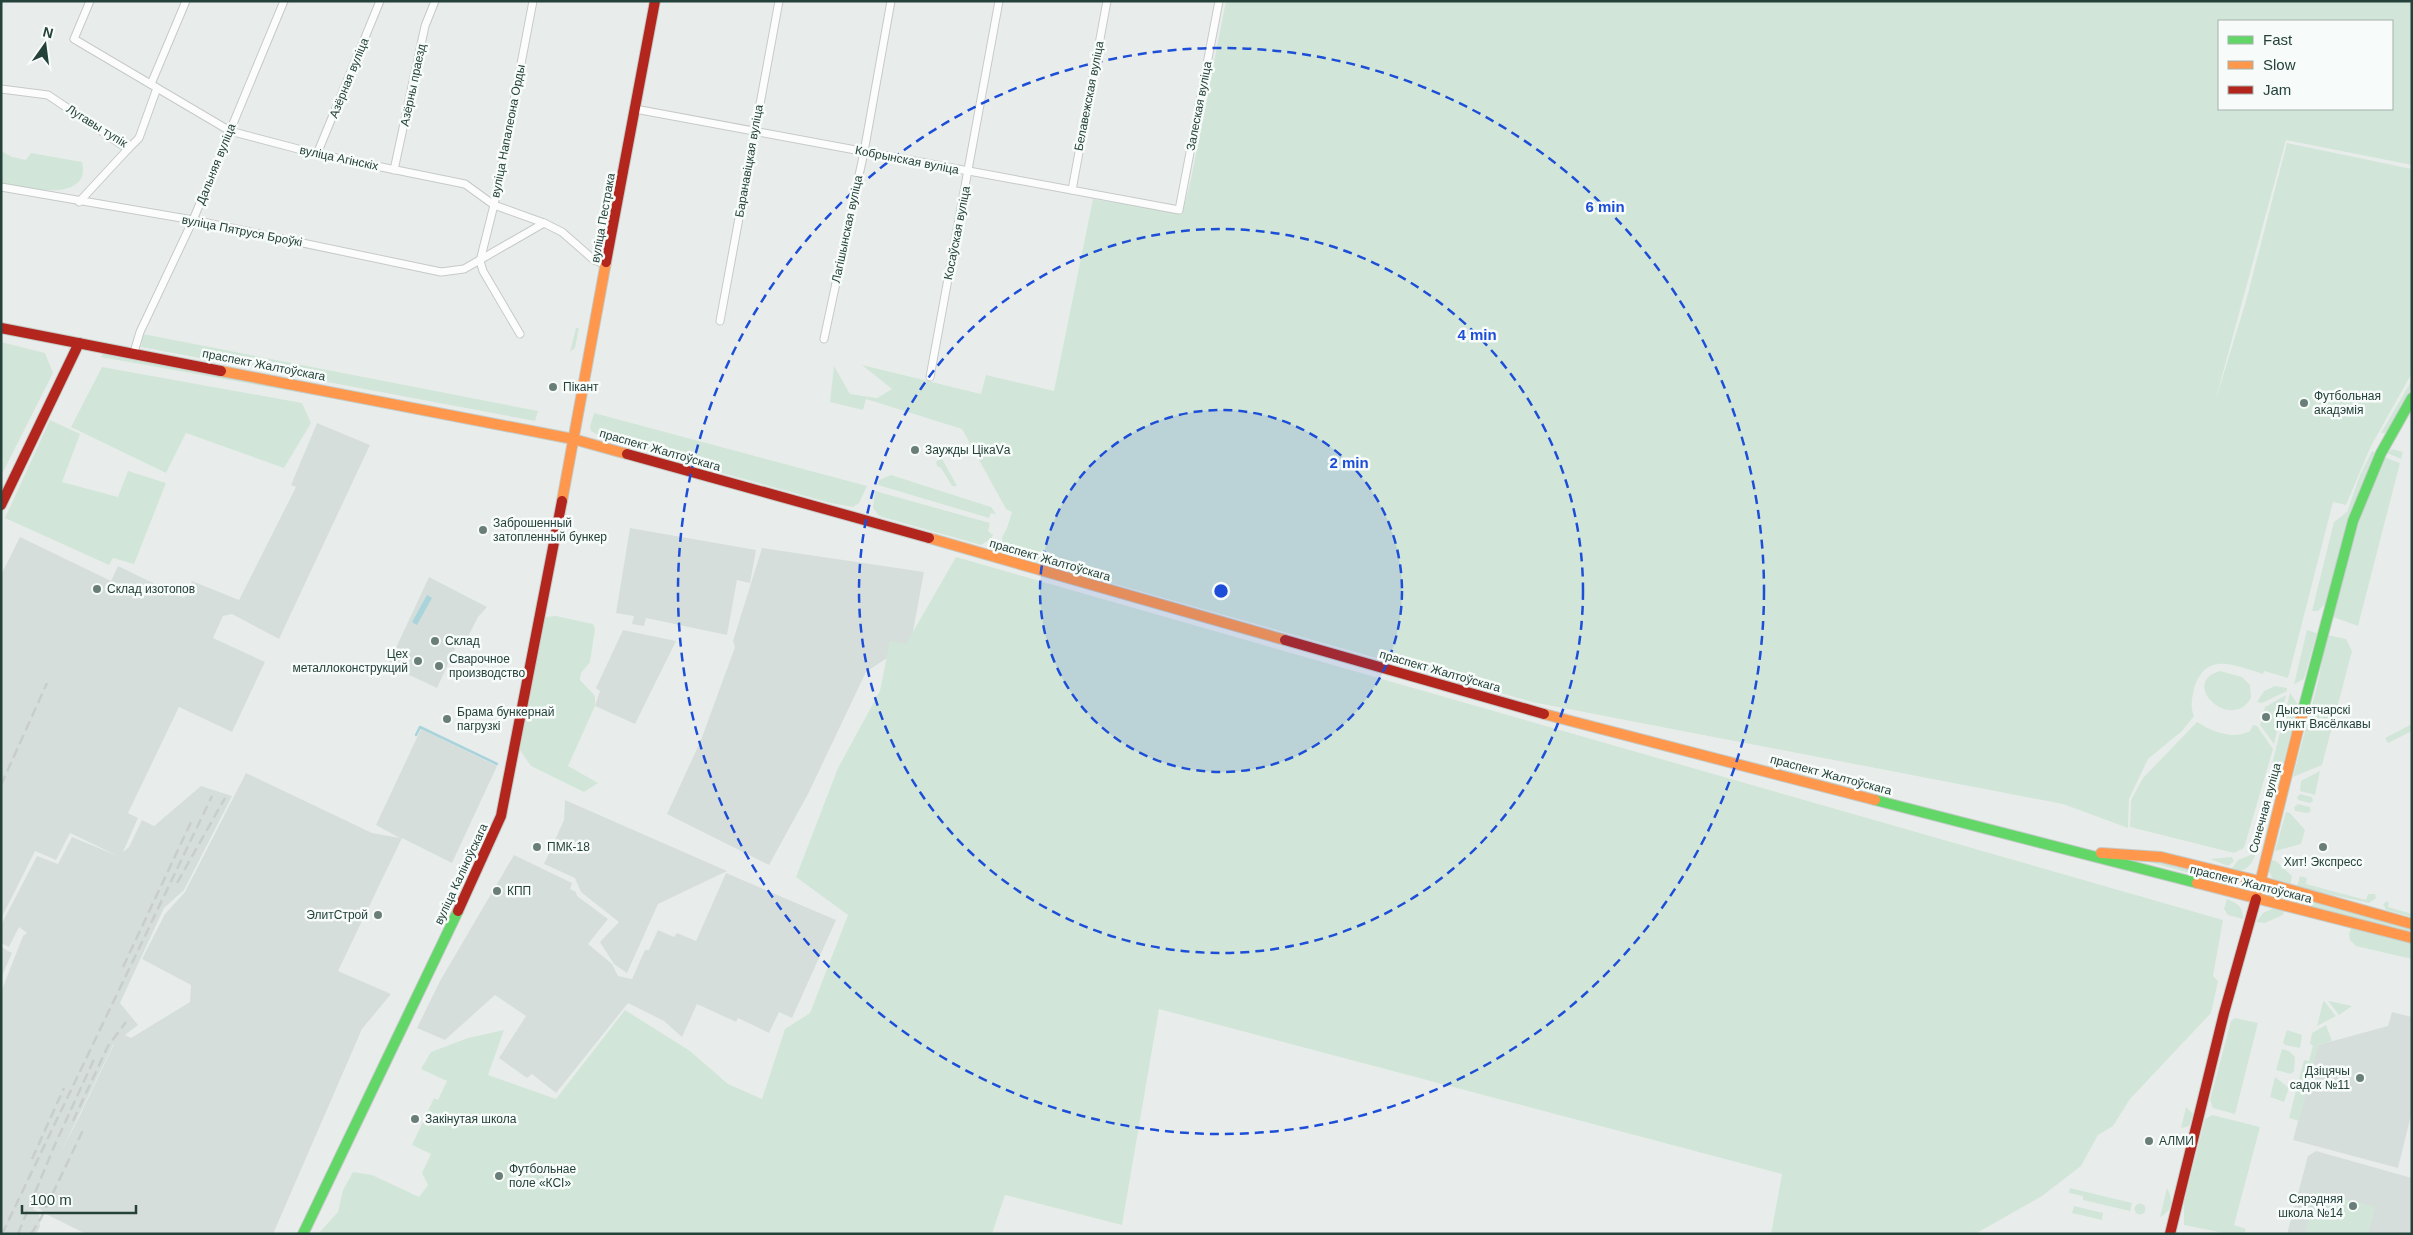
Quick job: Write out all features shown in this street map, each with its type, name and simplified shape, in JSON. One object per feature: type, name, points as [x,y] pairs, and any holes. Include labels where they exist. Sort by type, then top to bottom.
[{"type":"main road","name":"вуліца Пестрака","points":[[573,439],[655,1]]},
{"type":"main road","name":"праспект Жалтоўскага","points":[[1,328],[134,352],[573,439],[876,523],[1584,725],[2412,938]]},
{"type":"main road","points":[[1,505],[79,343]]},
{"type":"main road","name":"Сонечная вуліца","points":[[2170,1234],[2224,1013],[2237,973],[2256,897],[2274,814],[2353,521],[2382,453],[2412,398]]},
{"type":"main road","name":"вуліца Каліноўскага","points":[[303,1234],[486,853],[501,816],[514,763],[573,439]]},
{"type":"main road","name":"праспект Жалтоўскага","points":[[2084,853],[2141,854],[2259,881],[2412,924]]},
{"type":"street","name":"вуліца Агінскіх","points":[[90,1],[74,39],[230,131],[317,154],[465,184],[494,205],[544,223],[562,232],[594,260],[607,265]]},
{"type":"street","name":"Лугавы тупік","points":[[1,89],[48,95],[128,149],[139,138],[154,86],[186,1]]},
{"type":"street","name":"Дальняя вуліца","points":[[134,352],[140,332],[193,220],[284,1]]},
{"type":"street","name":"Азёрная вуліца","points":[[317,154],[380,1]]},
{"type":"street","name":"Азёрны праезд","points":[[394,170],[425,26],[435,1]]},
{"type":"street","name":"вуліца Напалеона Орды","points":[[480,261],[494,205],[533,1]]},
{"type":"street","name":"Баранавіцкая вуліца","points":[[720,321],[779,1]]},
{"type":"street","name":"Лагішынская вуліца","points":[[824,340],[864,152],[891,1]]},
{"type":"street","name":"Косаўская вуліца","points":[[930,377],[999,1]]},
{"type":"street","name":"Белавежская вуліца","points":[[1072,190],[1107,1]]},
{"type":"street","name":"Залеская вуліца","points":[[1178,210],[1219,1]]},
{"type":"street","name":"Кобрынская вуліца","points":[[635,109],[1178,210]]},
{"type":"street","points":[[79,202],[128,149]]},
{"type":"street","name":"вуліца Пятруся Броўкі","points":[[1,187],[79,202],[193,220],[441,272],[464,269],[480,261],[495,249],[544,223]]},
{"type":"street","points":[[480,261],[483,271],[520,334]]},
{"type":"shaded area","points":[[317,423],[370,445],[279,639],[232,614],[223,616],[213,638],[265,662],[232,732],[179,707],[128,813],[138,818],[123,852],[129,847],[142,820],[154,826],[201,786],[232,796],[184,890],[164,908],[120,1003],[138,1025],[125,1035],[131,1038],[190,1002],[191,985],[142,959],[165,914],[185,892],[246,773],[372,833],[400,838],[376,825],[421,729],[497,766],[452,863],[402,838],[338,971],[391,994],[362,1029],[273,1234],[86,1234],[44,1213],[35,1204],[33,1209],[39,1213],[40,1227],[36,1234],[1,1234],[1,992],[23,936],[27,933],[19,927],[9,947],[1,943],[1,925],[37,856],[58,864],[72,837],[118,856],[70,833],[56,860],[35,851],[1,919],[1,575],[20,537],[111,581],[118,566],[184,598],[192,581],[239,600],[296,487],[291,485]],"holes":[[[114,1044],[79,1117],[62,1150]]]},
{"type":"shaded area","points":[[630,528],[756,550],[750,583],[737,580],[727,635],[646,618],[644,626],[632,624],[634,616],[616,613]]},
{"type":"shaded area","points":[[762,548],[924,572],[911,642],[866,672],[808,794],[769,865],[667,814],[701,740],[735,647],[733,641]]},
{"type":"shaded area","points":[[429,577],[487,607],[478,617],[468,637],[460,638],[437,688],[388,665]]},
{"type":"shaded area","points":[[623,630],[676,641],[635,724],[595,706],[600,691],[596,688]]},
{"type":"shaded area","points":[[565,800],[727,871],[658,904],[627,973],[614,964],[600,942],[619,922],[581,892],[575,878],[544,864],[564,820]]},
{"type":"shaded area","points":[[514,855],[572,883],[570,889],[576,892],[577,896],[608,919],[588,944],[612,964],[618,976],[632,979],[645,950],[649,950],[658,930],[674,937],[677,933],[696,941],[726,873],[836,920],[792,1018],[779,1012],[769,1033],[738,1018],[736,1022],[697,1004],[682,1037],[664,1021],[628,1003],[556,1093],[532,1074],[527,1078],[499,1058],[526,1016],[495,995],[445,1040],[417,1028],[440,981]]},
{"type":"shaded area","points":[[1,947],[12,953],[1,978]]},
{"type":"shaded area","name":"Дзіцячы садок №11","points":[[2392,1012],[2412,1017],[2412,1111],[2398,1168],[2293,1140],[2318,1045],[2388,1026]]},
{"type":"shaded area","name":"Сярэдняя школа №14","points":[[2316,1151],[2412,1178],[2412,1234],[2287,1234],[2308,1156]]},
{"type":"green space","points":[[1226,1],[2412,1],[2412,165],[2286,140],[2215,402],[2246,301],[2287,143],[2412,169],[2412,373],[2371,446],[2346,505],[2333,502],[2288,678],[2264,671],[2263,674],[2232,665],[2214,665],[2206,669],[2199,677],[2194,689],[2192,706],[2194,716],[2182,731],[2148,759],[2129,799],[2128,828],[2063,804],[1532,702],[1008,554],[1003,550],[1002,537],[1012,512],[1006,509],[962,429],[866,399],[863,410],[830,402],[834,366],[850,394],[877,398],[892,389],[862,365],[981,394],[986,375],[1054,391],[1093,199],[1182,214],[1191,179]]},
{"type":"green space","points":[[1,151],[12,157],[26,160],[31,153],[82,162],[82,175],[77,184],[54,190],[39,190],[1,184]]},
{"type":"green space","points":[[576,328],[579,328],[575,348],[570,352]]},
{"type":"green space","points":[[143,334],[538,411],[535,421],[141,347]]},
{"type":"green space","points":[[1,342],[45,353],[53,373],[1,476]]},
{"type":"green space","points":[[103,353],[408,412],[101,357]]},
{"type":"green space","points":[[102,367],[302,403],[311,423],[284,468],[186,433],[166,473],[71,427]]},
{"type":"green space","points":[[2412,380],[2409,394],[2402,408],[2386,433],[2381,433]]},
{"type":"green space","points":[[594,413],[867,486],[859,503],[853,507],[831,503],[679,461],[680,457],[600,436],[591,431],[590,427]]},
{"type":"green space","points":[[50,420],[80,434],[62,482],[118,497],[128,471],[166,483],[134,564],[113,558],[109,565],[5,518]]},
{"type":"green space","points":[[2392,449],[2403,452],[2401,459],[2387,453]]},
{"type":"green space","points":[[2372,451],[2376,453],[2350,513],[2325,604],[2318,611],[2312,611],[2334,522],[2347,512],[2360,475]]},
{"type":"green space","points":[[941,457],[957,486],[952,486],[941,468],[937,466],[936,462]]},
{"type":"green space","points":[[2384,457],[2400,463],[2358,626],[2333,617],[2358,525]]},
{"type":"green space","points":[[891,475],[991,507],[996,514],[991,513],[989,518],[878,485],[879,480]]},
{"type":"green space","points":[[875,491],[990,523],[988,531],[993,535],[991,539],[981,545],[879,516],[873,508]]},
{"type":"green space","points":[[956,557],[2223,920],[2213,976],[2218,981],[2211,1013],[2130,1099],[2113,1126],[2098,1135],[2081,1166],[2042,1196],[1975,1234],[1771,1234],[1782,1174],[1159,1009],[1122,1225],[1005,1195],[992,1234],[318,1234],[338,1212],[343,1190],[353,1172],[372,1175],[419,1197],[428,1185],[422,1173],[431,1154],[412,1145],[434,1098],[438,1100],[447,1081],[421,1069],[431,1052],[468,1038],[504,1030],[488,1075],[556,1099],[625,1010],[690,1051],[728,1084],[762,1099],[785,1029],[810,1013],[848,915],[796,877],[838,768],[880,691],[890,641],[906,644]]},
{"type":"green space","points":[[556,616],[593,624],[595,629],[590,662],[581,673],[580,680],[595,696],[595,706],[568,766],[598,783],[584,792],[531,766],[520,750],[543,621],[546,617]]},
{"type":"green space","points":[[2307,630],[2317,633],[2304,679],[2294,684]]},
{"type":"green space","points":[[2327,635],[2346,639],[2352,651],[2322,765],[2293,777],[2318,682]]},
{"type":"green space","points":[[2220,671],[2242,677],[2250,685],[2251,698],[2242,707],[2232,710],[2221,708],[2212,702],[2206,694],[2204,685],[2208,677]]},
{"type":"green space","points":[[2275,686],[2287,688],[2287,691],[2262,703],[2257,702],[2264,691]]},
{"type":"green space","points":[[2290,693],[2297,703],[2297,710],[2275,795],[2266,815],[2257,848],[2252,843]]},
{"type":"green space","points":[[2286,695],[2274,744],[2260,725],[2261,721],[2268,722],[2270,713],[2264,711],[2265,707]]},
{"type":"green space","points":[[2197,722],[2216,732],[2230,735],[2243,734],[2250,731],[2253,725],[2257,726],[2273,749],[2244,848],[2234,853],[2130,827],[2131,800],[2143,778]]},
{"type":"green space","points":[[2412,724],[2412,731],[2388,743],[2385,738]]},
{"type":"green space","points":[[2320,771],[2315,795],[2300,791],[2301,781]]},
{"type":"green space","points":[[2300,794],[2312,797],[2313,801],[2310,803],[2298,800],[2297,797]]},
{"type":"green space","points":[[2298,804],[2310,807],[2311,811],[2307,813],[2295,811],[2294,807]]},
{"type":"green space","points":[[2286,812],[2290,813],[2305,830],[2301,844],[2275,851]]},
{"type":"green space","points":[[2253,854],[2255,855],[2249,866],[2240,871],[2231,870],[2238,860]]},
{"type":"green space","points":[[2139,856],[2223,878],[2222,882],[2131,857]]},
{"type":"green space","points":[[2232,857],[2234,861],[2228,866],[2210,859]]},
{"type":"green space","points":[[2268,859],[2276,861],[2292,876],[2290,886],[2272,878],[2267,867]]},
{"type":"green space","points":[[2300,876],[2307,878],[2306,884],[2366,900],[2368,894],[2375,894],[2376,898],[2369,903],[2297,887]]},
{"type":"green space","points":[[2268,892],[2288,894],[2287,902],[2269,898]]},
{"type":"green space","points":[[2294,896],[2412,927],[2412,934],[2292,903]]},
{"type":"green space","points":[[2227,899],[2239,906],[2243,919],[2228,915],[2224,909]]},
{"type":"green space","points":[[2387,901],[2389,903],[2388,907],[2412,914],[2412,917],[2386,910],[2383,904]]},
{"type":"green space","points":[[2274,908],[2284,910],[2283,915],[2265,923],[2256,922],[2263,913]]},
{"type":"green space","points":[[2352,927],[2412,942],[2412,959],[2356,946],[2350,940],[2349,934]]},
{"type":"green space","points":[[2329,1001],[2352,1006],[2339,1015]]},
{"type":"green space","points":[[2323,1002],[2336,1016],[2317,1026]]},
{"type":"green space","points":[[2235,1018],[2258,1023],[2235,1114],[2213,1108],[2210,1100],[2231,1021]]},
{"type":"green space","points":[[2326,1025],[2332,1041],[2318,1045],[2299,1121],[2289,1118],[2304,1060],[2309,1061],[2313,1045],[2310,1044],[2312,1033]]},
{"type":"green space","points":[[2287,1030],[2302,1035],[2300,1048],[2285,1045],[2283,1042]]},
{"type":"green space","points":[[2282,1049],[2289,1051],[2295,1057],[2294,1071],[2291,1074],[2276,1070]]},
{"type":"green space","points":[[2275,1077],[2289,1088],[2284,1102],[2270,1097]]},
{"type":"green space","points":[[2186,1107],[2193,1114],[2189,1126],[2181,1128]]},
{"type":"green space","points":[[2212,1115],[2260,1127],[2234,1225],[2246,1229],[2244,1234],[2228,1234],[2184,1225],[2184,1203],[2205,1119]]},
{"type":"green space","points":[[2070,1188],[2132,1203],[2130,1211],[2083,1200],[2083,1196],[2069,1193]]},
{"type":"green space","points":[[2167,1188],[2171,1204],[2170,1208],[2160,1217]]},
{"type":"green space","points":[[2316,1191],[2375,1207],[2368,1234],[2305,1234]]},
{"type":"green space","points":[[2140,1203],[2146,1209],[2140,1215],[2134,1209]]},
{"type":"green space","points":[[2074,1206],[2103,1213],[2102,1220],[2072,1213]]},
{"type":"water","points":[[427,595],[432,598],[417,625],[412,622]]},
{"type":"waterway","points":[[416,735],[420,727],[497,764]]},
{"type":"railway","points":[[1,785],[47,683]]},
{"type":"railway","points":[[2,1234],[212,796]]},
{"type":"railway","points":[[177,883],[225,798]]},
{"type":"railway","points":[[123,967],[192,820]]},
{"type":"railway","points":[[73,1121],[108,1046],[126,1022]]},
{"type":"railway","points":[[18,1234],[53,1149],[95,1057]]},
{"type":"railway","points":[[32,1159],[64,1088]]},
{"type":"railway","points":[[31,1234],[41,1218],[84,1128]]},
{"type":"traffic: fast","points":[[2303,710],[2353,521],[2381,453],[2412,398]]},
{"type":"traffic: fast","points":[[1875,800],[2197,883]]},
{"type":"traffic: fast","points":[[303,1234],[458,911]]},
{"type":"traffic: slow","points":[[562,501],[606,262]]},
{"type":"traffic: slow","points":[[221,371],[573,439],[627,454]]},
{"type":"traffic: slow","points":[[929,538],[1285,640]]},
{"type":"traffic: slow","points":[[2256,899],[2303,710]]},
{"type":"traffic: slow","points":[[1544,714],[1875,800]]},
{"type":"traffic: slow","points":[[2101,853],[2161,857],[2259,881],[2412,924]]},
{"type":"traffic: slow","points":[[2197,883],[2412,938]]},
{"type":"traffic: jam","points":[[606,262],[655,1]]},
{"type":"traffic: jam","points":[[1,328],[221,371]]},
{"type":"traffic: jam","points":[[1,505],[79,343]]},
{"type":"traffic: jam","points":[[627,454],[929,538]]},
{"type":"traffic: jam","points":[[458,911],[501,816],[562,501]]},
{"type":"traffic: jam","points":[[1285,640],[1544,714]]},
{"type":"traffic: jam","points":[[2170,1234],[2224,1013],[2256,899]]},
{"type":"place","name":"Пікант","points":[[553,387]]},
{"type":"place","name":"Футбольная акадэмія","points":[[2304,403]]},
{"type":"place","name":"Заужды ЦікаVа","points":[[915,450]]},
{"type":"place","name":"Заброшенный затопленный бункер","points":[[483,530]]},
{"type":"place","name":"Склад изотопов","points":[[97,589]]},
{"type":"place","name":"Склад","points":[[435,641]]},
{"type":"place","name":"Цех металлоконструкций","points":[[418,661]]},
{"type":"place","name":"Сварочное производство","points":[[439,666]]},
{"type":"place","name":"Дыспетчарскі пункт Вясёлкавы","points":[[2266,717]]},
{"type":"place","name":"Брама бункернай пагрузкі","points":[[447,719]]},
{"type":"place","name":"ПМК-18","points":[[537,847]]},
{"type":"place","name":"Хит! Экспресс","points":[[2323,847]]},
{"type":"place","name":"КПП","points":[[497,891]]},
{"type":"place","name":"ЭлитСтрой","points":[[378,915]]},
{"type":"place","name":"Дзіцячы садок №11","points":[[2360,1078]]},
{"type":"place","name":"Закінутая школа","points":[[415,1119]]},
{"type":"place","name":"АЛМИ","points":[[2149,1141]]},
{"type":"place","name":"Футбольнае поле «КСІ»","points":[[499,1176]]},
{"type":"place","name":"Сярэдняя школа №14","points":[[2353,1206]]}]
